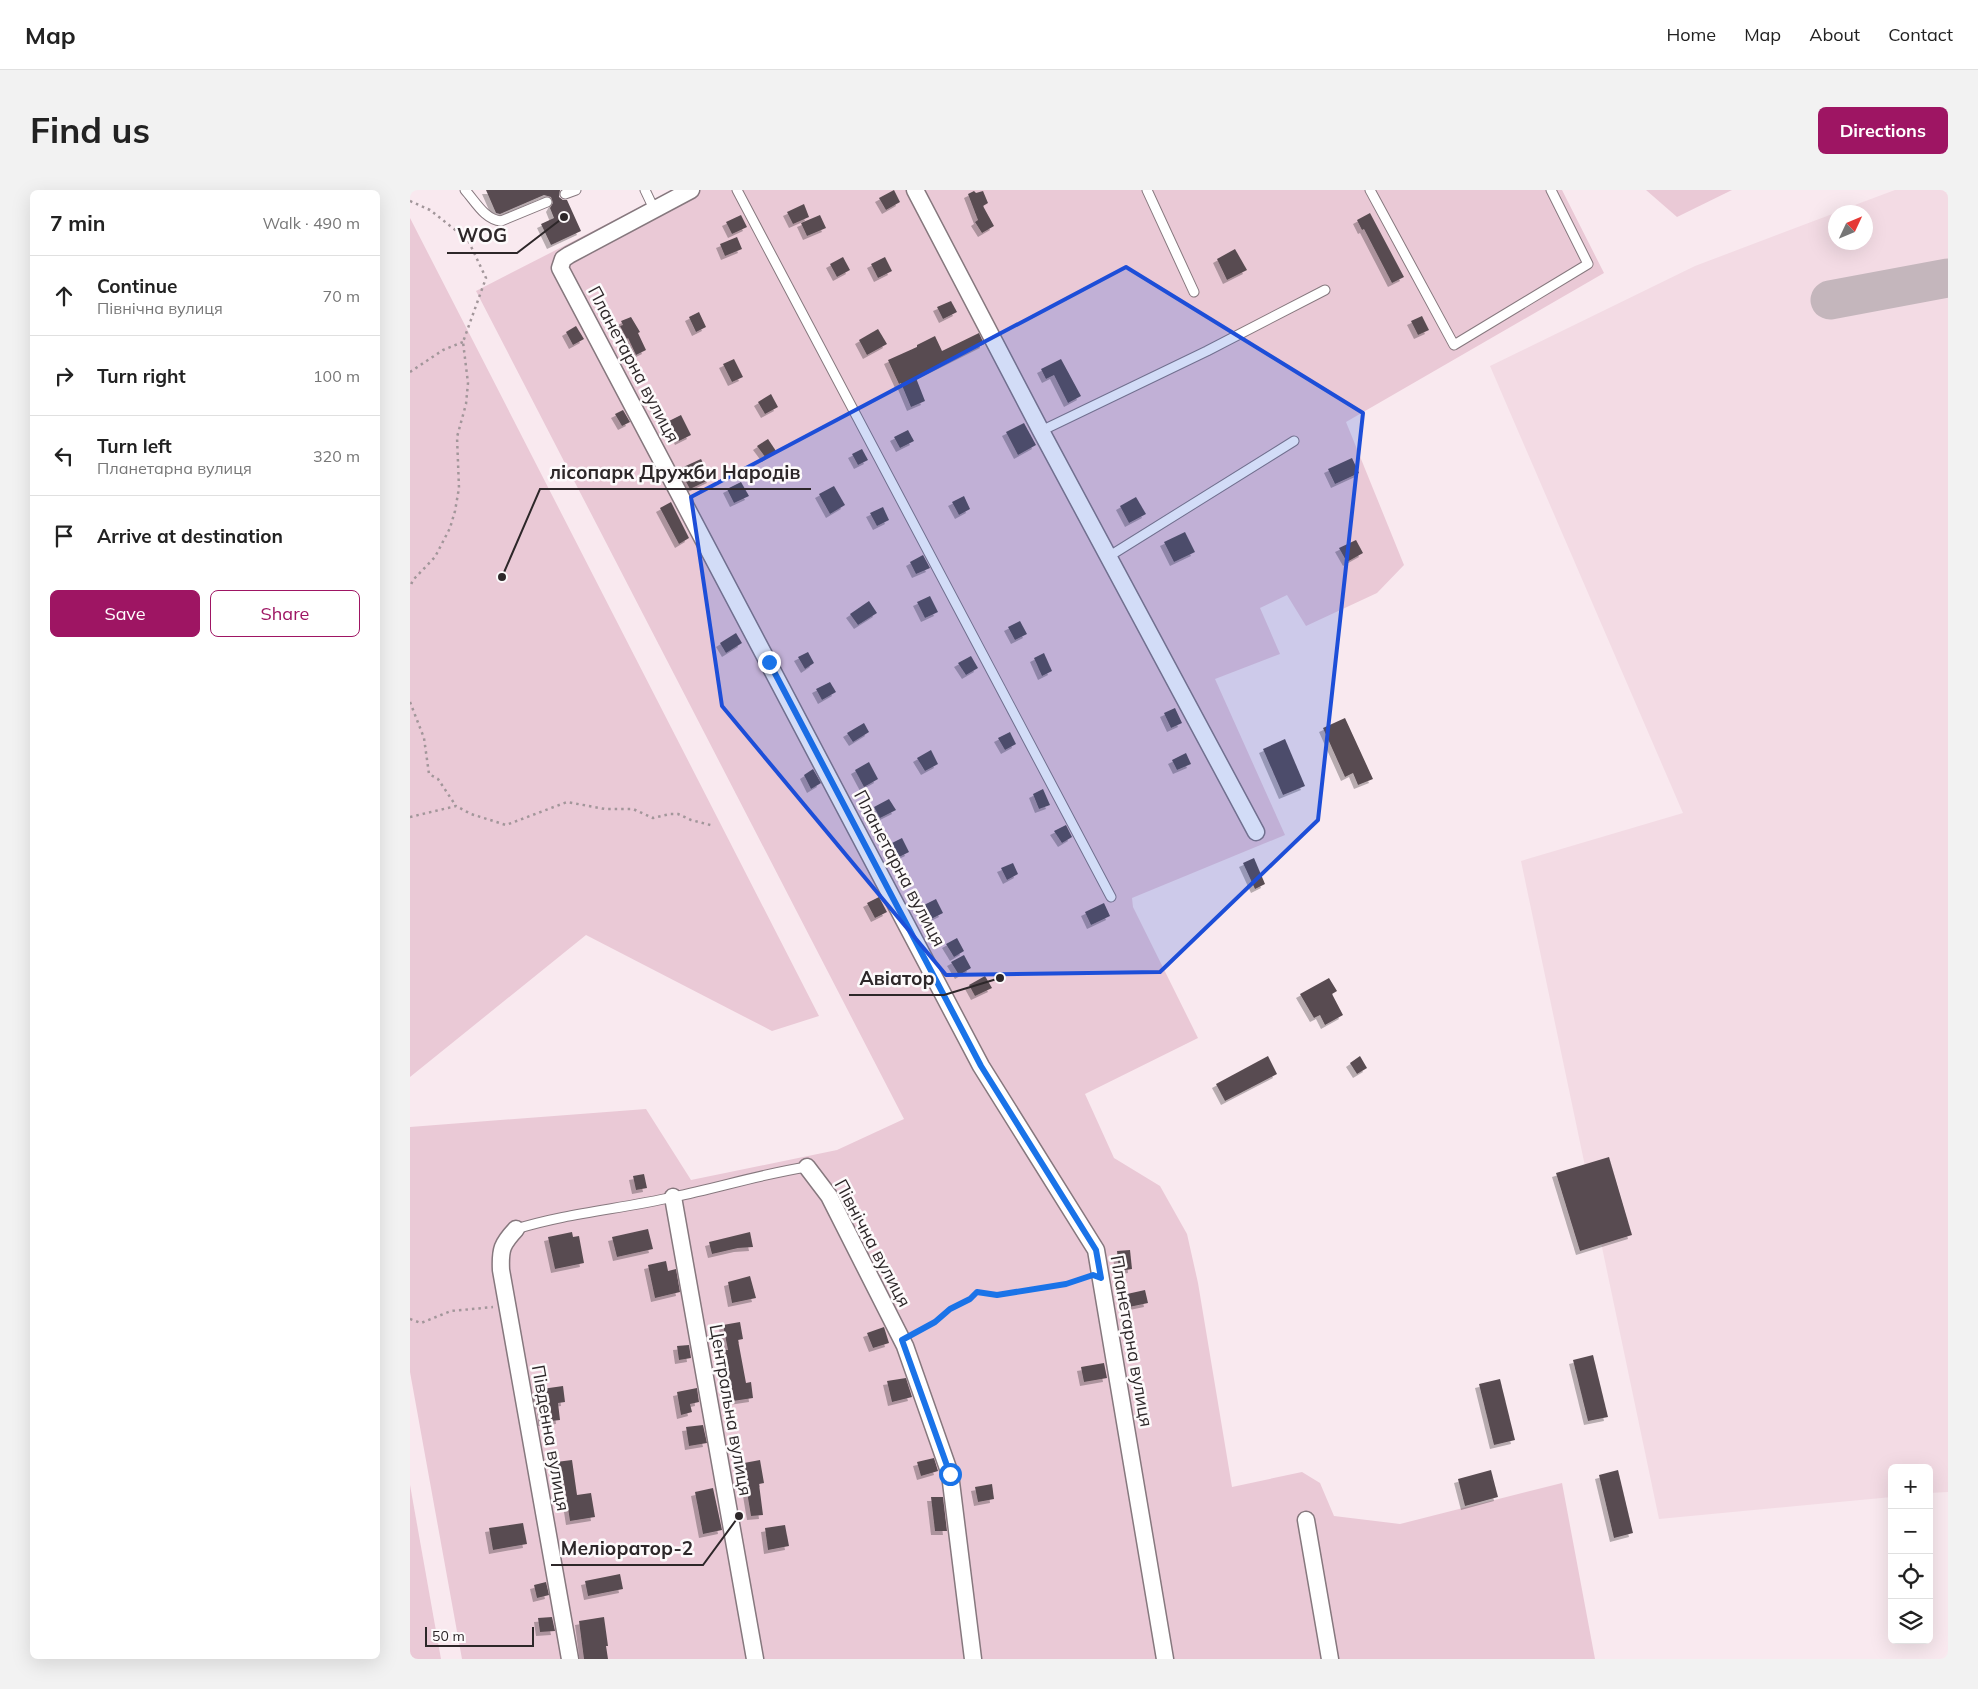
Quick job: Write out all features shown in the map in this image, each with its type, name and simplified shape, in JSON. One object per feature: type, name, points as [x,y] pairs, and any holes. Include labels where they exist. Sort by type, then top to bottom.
[{"type":"street","name":"Планетарна вулиця","points":[[691,190],[569,255],[563,259],[560,268],[981,1066],[1096,1250],[1165,1659]]},
{"type":"street","points":[[915,190],[1041,431],[1256,832]]},
{"type":"street","name":"Північна вулиця","points":[[807,1167],[829,1196],[902,1340],[950,1474],[974,1659]]},
{"type":"street","name":"Центральна вулиця","points":[[672,1198],[755,1659]]},
{"type":"street","name":"Південна вулиця","points":[[516,1229],[504,1242],[500,1253],[501,1270],[570,1659]]},
{"type":"street","points":[[1306,1520],[1330,1659]]},
{"type":"lane","points":[[465,190],[485,213],[496,221],[501,221],[547,202]]},
{"type":"lane","points":[[565,194],[576,190]]},
{"type":"lane","points":[[645,190],[654,210]]},
{"type":"lane","points":[[737,190],[1110,897]]},
{"type":"lane","points":[[1147,190],[1194,292]]},
{"type":"lane","points":[[1370,190],[1454,345],[1588,264],[1551,190]]},
{"type":"lane","points":[[1041,431],[1207,351],[1325,290]]},
{"type":"lane","points":[[1108,557],[1294,441]]},
{"type":"lane","points":[[516,1229],[544,1220],[672,1198],[767,1173],[807,1167]]},
{"type":"path","points":[[410,202],[430,210],[468,240],[486,278],[462,342],[468,383],[466,404],[457,438],[460,488],[455,511],[450,528],[435,558],[413,580],[410,588]]},
{"type":"path","points":[[410,372],[443,350],[462,342]]},
{"type":"path","points":[[410,702],[424,738],[429,774],[438,779],[456,806],[470,814],[506,825],[567,802],[605,809],[633,809],[653,818],[678,814],[714,826]]},
{"type":"path","points":[[410,817],[456,806]]},
{"type":"path","points":[[902,1340],[935,1322],[950,1309],[970,1299],[977,1292],[997,1295],[1066,1284],[1093,1275],[1101,1278]]},
{"type":"path","points":[[410,1319],[421,1323],[451,1311],[507,1307]]},
{"type":"highlighted area","points":[[1126,267],[1363,413],[1318,820],[1160,972],[946,975],[722,706],[691,497]]},
{"type":"shaded area","points":[[673,190],[1562,190],[1604,273],[1346,422],[1404,565],[1377,593],[1306,626],[1287,595],[1260,608],[1280,654],[1215,679],[1285,835],[1132,898],[1133,907],[1198,1038],[1085,1094],[1114,1158],[1160,1186],[1187,1234],[1198,1283],[1232,1487],[1302,1472],[1320,1483],[1334,1516],[1400,1524],[1562,1483],[1595,1659],[462,1659],[410,1372],[410,1127],[646,1109],[691,1180],[837,1150],[904,1119],[476,291]]},
{"type":"shaded area","points":[[1646,190],[1732,190],[1677,217]]},
{"type":"shaded area","points":[[1895,190],[1948,190],[1948,1492],[1933,1493],[1933,1464],[1888,1464],[1888,1497],[1659,1519],[1521,861],[1683,813],[1490,366],[1695,266],[1828,216],[1828,250],[1873,250],[1873,205],[1855,205]]},
{"type":"shaded area","points":[[410,218],[819,1016],[772,1031],[586,935],[410,1077]]},
{"type":"shaded area","points":[[410,1485],[441,1659],[410,1659]]},
{"type":"building","points":[[486,190],[560,190],[559,197],[567,200],[581,231],[551,245],[541,224],[554,218],[550,208],[553,203],[551,197],[544,195],[500,214],[496,213]]},
{"type":"building","points":[[894,190],[900,202],[886,210],[879,198]]},
{"type":"building","points":[[974,191],[976,193],[983,191],[988,203],[983,206],[994,226],[982,233],[975,222],[978,220],[968,194]]},
{"type":"building","points":[[804,204],[809,217],[793,224],[787,212]]},
{"type":"building","points":[[1370,213],[1404,277],[1392,283],[1364,229],[1362,230],[1357,220]]},
{"type":"building","points":[[741,215],[747,227],[732,234],[726,222]]},
{"type":"building","points":[[820,215],[826,228],[807,236],[801,223]]},
{"type":"building","points":[[737,237],[742,249],[725,256],[720,244]]},
{"type":"building","points":[[1235,249],[1247,270],[1227,280],[1217,259]]},
{"type":"building","points":[[843,257],[850,270],[837,277],[830,264]]},
{"type":"building","points":[[885,257],[892,271],[878,278],[871,264]]},
{"type":"building","points":[[951,301],[957,312],[943,319],[937,307]]},
{"type":"building","points":[[699,312],[706,327],[696,332],[689,317]]},
{"type":"building","points":[[1422,316],[1429,330],[1418,335],[1411,321]]},
{"type":"building","points":[[631,317],[640,332],[638,333],[646,350],[636,355],[620,326],[623,325],[621,321]]},
{"type":"building","points":[[576,326],[584,339],[573,345],[566,332]]},
{"type":"building","points":[[878,329],[887,344],[867,355],[859,340]]},
{"type":"building","points":[[979,333],[984,344],[916,378],[925,401],[911,407],[901,383],[899,384],[888,360],[917,347],[917,345],[935,336],[942,351]]},
{"type":"building","points":[[734,359],[743,377],[732,382],[723,364]]},
{"type":"building","points":[[1061,359],[1081,396],[1068,403],[1054,375],[1046,379],[1041,369]]},
{"type":"building","points":[[771,394],[778,407],[765,414],[758,402]]},
{"type":"building","points":[[623,410],[630,422],[622,426],[615,414]]},
{"type":"building","points":[[681,415],[691,435],[679,441],[669,421]]},
{"type":"building","points":[[1024,423],[1036,445],[1018,455],[1006,432]]},
{"type":"building","points":[[908,430],[914,441],[900,448],[894,437]]},
{"type":"building","points":[[768,439],[776,451],[766,458],[757,446]]},
{"type":"building","points":[[862,449],[868,460],[858,465],[852,454]]},
{"type":"building","points":[[1352,458],[1359,473],[1335,484],[1328,469]]},
{"type":"building","points":[[701,459],[711,479],[690,489],[679,469]]},
{"type":"building","points":[[741,482],[749,496],[734,503],[727,489]]},
{"type":"building","points":[[834,486],[845,505],[830,514],[819,494]]},
{"type":"building","points":[[964,496],[970,509],[959,515],[952,502]]},
{"type":"building","points":[[1136,497],[1146,514],[1129,523],[1120,506]]},
{"type":"building","points":[[671,502],[689,538],[679,544],[660,508]]},
{"type":"building","points":[[883,507],[889,520],[877,526],[870,513]]},
{"type":"building","points":[[1185,532],[1195,552],[1174,562],[1164,542]]},
{"type":"building","points":[[1356,540],[1363,553],[1347,562],[1339,548]]},
{"type":"building","points":[[923,555],[930,568],[916,574],[910,562]]},
{"type":"building","points":[[930,596],[938,612],[925,618],[917,602]]},
{"type":"building","points":[[869,601],[877,613],[858,625],[850,614]]},
{"type":"building","points":[[1020,621],[1027,634],[1015,640],[1008,627]]},
{"type":"building","points":[[736,633],[742,643],[726,653],[720,643]]},
{"type":"building","points":[[808,652],[814,663],[805,669],[798,657]]},
{"type":"building","points":[[1044,653],[1052,671],[1042,676],[1034,658]]},
{"type":"building","points":[[971,656],[978,668],[966,675],[958,663]]},
{"type":"building","points":[[830,682],[836,692],[822,700],[816,689]]},
{"type":"building","points":[[1175,708],[1182,723],[1171,728],[1164,713]]},
{"type":"building","points":[[1345,718],[1373,779],[1358,785],[1353,773],[1345,777],[1323,728]]},
{"type":"building","points":[[864,723],[869,732],[853,742],[847,733]]},
{"type":"building","points":[[1010,732],[1016,744],[1005,750],[998,738]]},
{"type":"building","points":[[1285,739],[1305,786],[1283,795],[1263,749]]},
{"type":"building","points":[[931,750],[938,764],[925,771],[917,758]]},
{"type":"building","points":[[1186,753],[1191,764],[1177,770],[1172,760]]},
{"type":"building","points":[[869,762],[878,779],[864,787],[855,770]]},
{"type":"building","points":[[813,769],[821,783],[811,789],[804,775]]},
{"type":"building","points":[[1043,789],[1050,805],[1039,809],[1033,794]]},
{"type":"building","points":[[889,799],[896,810],[880,818],[874,807]]},
{"type":"building","points":[[1066,825],[1072,837],[1062,843],[1054,831]]},
{"type":"building","points":[[902,838],[909,852],[899,857],[892,843]]},
{"type":"building","points":[[1254,858],[1265,884],[1255,889],[1243,863]]},
{"type":"building","points":[[1013,863],[1018,874],[1007,880],[1001,868]]},
{"type":"building","points":[[879,897],[887,912],[875,918],[867,903]]},
{"type":"building","points":[[936,899],[943,913],[929,920],[922,906]]},
{"type":"building","points":[[1104,903],[1110,916],[1091,925],[1085,912]]},
{"type":"building","points":[[957,938],[964,951],[954,957],[946,944]]},
{"type":"building","points":[[964,955],[971,968],[959,975],[951,962]]},
{"type":"building","points":[[985,976],[992,988],[975,996],[969,985]]},
{"type":"building","points":[[1329,978],[1337,991],[1332,994],[1343,1015],[1325,1025],[1320,1015],[1314,1018],[1300,994]]},
{"type":"building","points":[[1268,1056],[1277,1074],[1225,1101],[1216,1084]]},
{"type":"building","points":[[1360,1056],[1367,1068],[1357,1074],[1350,1063]]},
{"type":"building","points":[[1609,1157],[1632,1235],[1580,1251],[1556,1173]]},
{"type":"building","points":[[644,1174],[647,1188],[636,1190],[633,1176]]},
{"type":"building","points":[[648,1229],[653,1249],[617,1257],[612,1237]]},
{"type":"building","points":[[572,1232],[573,1237],[579,1236],[584,1263],[555,1269],[548,1237]]},
{"type":"building","points":[[750,1232],[753,1247],[738,1248],[712,1254],[709,1242]]},
{"type":"building","points":[[1130,1250],[1132,1269],[1119,1271],[1117,1251]]},
{"type":"building","points":[[666,1261],[668,1271],[676,1269],[680,1292],[655,1298],[648,1265]]},
{"type":"building","points":[[750,1276],[756,1298],[732,1303],[728,1282]]},
{"type":"building","points":[[1145,1290],[1148,1303],[1129,1307],[1127,1294]]},
{"type":"building","points":[[740,1322],[743,1339],[738,1340],[746,1383],[751,1382],[753,1398],[733,1401],[725,1350],[728,1350],[723,1325]]},
{"type":"building","points":[[884,1327],[889,1343],[873,1348],[867,1333]]},
{"type":"building","points":[[689,1345],[691,1358],[679,1360],[677,1346]]},
{"type":"building","points":[[1593,1355],[1608,1417],[1588,1421],[1573,1360]]},
{"type":"building","points":[[1104,1363],[1107,1378],[1084,1382],[1081,1367]]},
{"type":"building","points":[[906,1378],[912,1397],[892,1402],[887,1381]]},
{"type":"building","points":[[1500,1379],[1515,1440],[1494,1445],[1479,1384]]},
{"type":"building","points":[[563,1386],[565,1402],[558,1403],[560,1420],[542,1422],[541,1405],[538,1406],[535,1390]]},
{"type":"building","points":[[697,1388],[699,1402],[690,1404],[692,1412],[681,1415],[677,1392]]},
{"type":"building","points":[[703,1425],[707,1443],[689,1446],[686,1427]]},
{"type":"building","points":[[934,1458],[938,1471],[921,1476],[917,1462]]},
{"type":"building","points":[[572,1460],[577,1495],[591,1493],[595,1517],[570,1521],[564,1482],[559,1482],[556,1462]]},
{"type":"building","points":[[760,1460],[764,1483],[759,1484],[763,1515],[751,1516],[746,1486],[742,1487],[739,1470],[745,1469],[744,1463]]},
{"type":"building","points":[[1491,1470],[1498,1497],[1465,1506],[1458,1479]]},
{"type":"building","points":[[1618,1470],[1633,1533],[1614,1538],[1599,1475]]},
{"type":"building","points":[[992,1484],[994,1499],[978,1502],[975,1487]]},
{"type":"building","points":[[713,1488],[722,1530],[703,1534],[695,1492]]},
{"type":"building","points":[[931,1497],[943,1497],[947,1531],[935,1531]]},
{"type":"building","points":[[523,1523],[527,1544],[493,1550],[489,1528]]},
{"type":"building","points":[[785,1525],[789,1546],[768,1550],[765,1528]]},
{"type":"building","points":[[620,1574],[623,1589],[588,1596],[585,1581]]},
{"type":"building","points":[[546,1582],[549,1595],[537,1598],[534,1585]]},
{"type":"building","points":[[552,1617],[555,1631],[540,1632],[538,1618]]},
{"type":"building","points":[[604,1617],[608,1659],[584,1659],[579,1621]]},
{"type":"taxiway","points":[[1830,300],[1948,278]]},
{"type":"place","name":"WOG","points":[[564,217]]},
{"type":"place","name":"лісопарк Дружби Народів","points":[[502,577]]},
{"type":"place","name":"Авіатор","points":[[1000,978]]},
{"type":"place","name":"Меліоратор-2","points":[[739,1516]]},
{"type":"route","points":[[769,662],[981,1066],[1096,1250],[1101,1278],[1093,1275],[1066,1284],[997,1295],[977,1292],[970,1299],[950,1309],[935,1322],[902,1340],[950,1474]]}]
